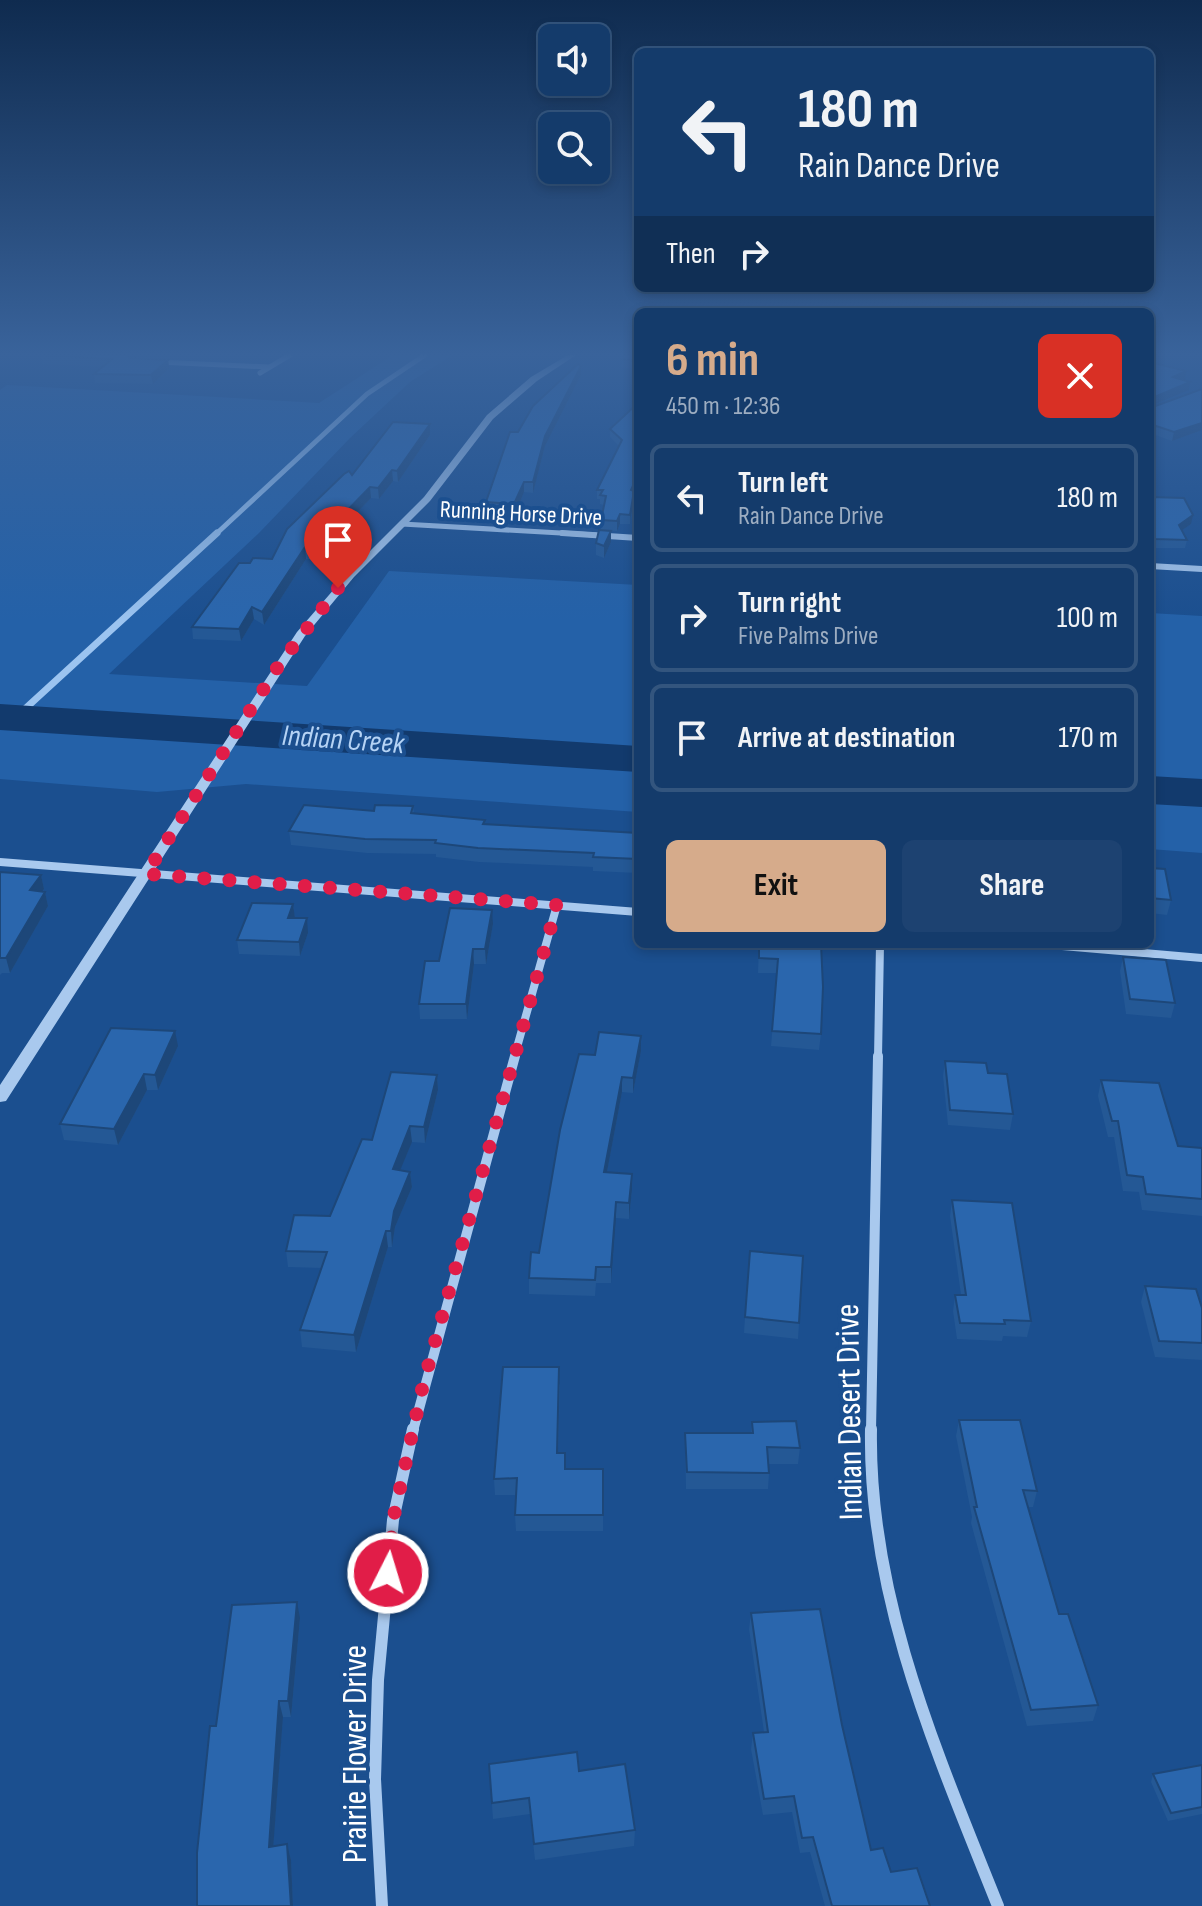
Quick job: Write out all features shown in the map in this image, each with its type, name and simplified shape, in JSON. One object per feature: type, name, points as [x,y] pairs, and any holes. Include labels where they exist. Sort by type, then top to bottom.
[{"type":"street","points":[[0,1097],[262,692],[325,602],[454,469],[471,444]]},
{"type":"street","name":"Running Horse Drive","points":[[402,524],[634,538]]},
{"type":"street","points":[[1154,566],[1202,569]]},
{"type":"street","points":[[0,862],[634,912]]},
{"type":"street","name":"Prairie Flower Drive","points":[[382,1906],[375,1779],[378,1680],[393,1520],[423,1385],[557,905]]},
{"type":"street","name":"Indian Desert Drive","points":[[880,948],[870,1475],[884,1578],[923,1717],[998,1906]]},
{"type":"street","points":[[1086,948],[1202,958]]},
{"type":"shaded area","points":[[0,444],[344,444],[259,533],[109,674],[307,686],[389,571],[634,585],[634,812],[246,784],[157,792],[0,779]]},
{"type":"shaded area","points":[[1154,613],[1202,616],[1202,853],[1154,849]]},
{"type":"building","points":[[376,444],[416,444],[397,471],[392,470],[378,488],[370,487],[331,527],[327,523],[315,548],[305,547],[262,612],[252,607],[239,629],[192,627],[239,563],[250,563],[253,558],[272,559],[287,529],[344,474],[349,471],[352,475]]},
{"type":"building","points":[[506,444],[543,444],[533,482],[524,482],[514,504],[486,502]]},
{"type":"building","points":[[620,444],[634,444],[634,484],[631,490],[634,491],[630,515],[620,514],[617,521],[601,520],[606,496],[600,495],[603,490],[597,490]]},
{"type":"building","points":[[1154,497],[1184,498],[1193,515],[1179,525],[1187,540],[1155,539]]},
{"type":"building","points":[[599,530],[611,531],[604,546],[596,543]]},
{"type":"building","points":[[304,805],[374,811],[375,805],[413,806],[411,813],[485,820],[483,824],[634,833],[634,859],[593,857],[594,853],[478,848],[435,843],[436,840],[365,839],[289,831]]},
{"type":"building","points":[[1154,868],[1165,869],[1171,900],[1154,898]]},
{"type":"building","points":[[0,872],[41,875],[30,890],[45,892],[6,958],[0,958]]},
{"type":"building","points":[[252,903],[293,904],[288,918],[307,918],[299,942],[237,940]]},
{"type":"building","points":[[450,908],[492,910],[485,949],[473,949],[466,1004],[419,1004],[425,961],[439,961]]},
{"type":"building","points":[[759,948],[821,948],[821,1034],[772,1031],[778,959],[759,958]]},
{"type":"building","points":[[1123,957],[1166,960],[1175,1003],[1130,999]]},
{"type":"building","points":[[111,1028],[175,1031],[155,1075],[144,1074],[114,1129],[60,1124]]},
{"type":"building","points":[[599,1032],[641,1036],[633,1078],[622,1077],[604,1172],[632,1174],[629,1203],[616,1202],[611,1267],[596,1267],[595,1280],[529,1278],[531,1252],[539,1253],[560,1130],[579,1054],[595,1055]]},
{"type":"building","points":[[945,1061],[986,1063],[988,1073],[1007,1074],[1013,1114],[950,1110]]},
{"type":"building","points":[[391,1072],[437,1075],[424,1127],[410,1126],[393,1169],[410,1172],[394,1211],[391,1231],[386,1231],[354,1335],[300,1330],[327,1252],[286,1251],[294,1215],[330,1216],[362,1139],[372,1140]]},
{"type":"building","points":[[1101,1080],[1159,1083],[1178,1146],[1202,1148],[1202,1199],[1146,1194],[1143,1177],[1127,1175],[1118,1121],[1112,1121]]},
{"type":"building","points":[[952,1200],[1012,1203],[1031,1321],[960,1323],[955,1295],[966,1295]]},
{"type":"building","points":[[750,1251],[803,1256],[799,1323],[745,1317]]},
{"type":"building","points":[[1145,1286],[1196,1289],[1202,1308],[1202,1343],[1159,1341]]},
{"type":"building","points":[[503,1367],[559,1367],[557,1453],[565,1453],[565,1469],[603,1469],[603,1515],[515,1515],[517,1478],[494,1479]]},
{"type":"building","points":[[959,1420],[1020,1420],[1037,1491],[1023,1490],[1059,1614],[1068,1614],[1098,1705],[1031,1710],[974,1507],[977,1507]]},
{"type":"building","points":[[796,1421],[800,1448],[767,1447],[769,1473],[687,1472],[685,1433],[753,1433],[752,1422]]},
{"type":"building","points":[[297,1602],[288,1701],[279,1701],[269,1847],[287,1844],[291,1906],[197,1906],[197,1853],[210,1726],[216,1726],[232,1605]]},
{"type":"building","points":[[820,1609],[842,1725],[871,1850],[883,1848],[891,1872],[917,1868],[930,1906],[832,1906],[813,1837],[802,1838],[794,1796],[764,1799],[753,1733],[768,1732],[751,1613]]},
{"type":"building","points":[[577,1752],[579,1771],[625,1764],[635,1830],[534,1844],[529,1798],[492,1803],[489,1764]]},
{"type":"building","points":[[1202,1765],[1202,1807],[1171,1813],[1153,1774]]},
{"type":"waterway","points":[[215,535],[313,444]]},
{"type":"waterway","points":[[15,718],[217,533]]},
{"type":"waterway","name":"Indian Creek","points":[[0,717],[634,759]]},
{"type":"waterway","name":"Indian Creek","points":[[1154,790],[1202,793]]},
{"type":"route","points":[[338,588],[279,665],[146,874],[557,905],[423,1385],[393,1520],[388,1573]]}]
